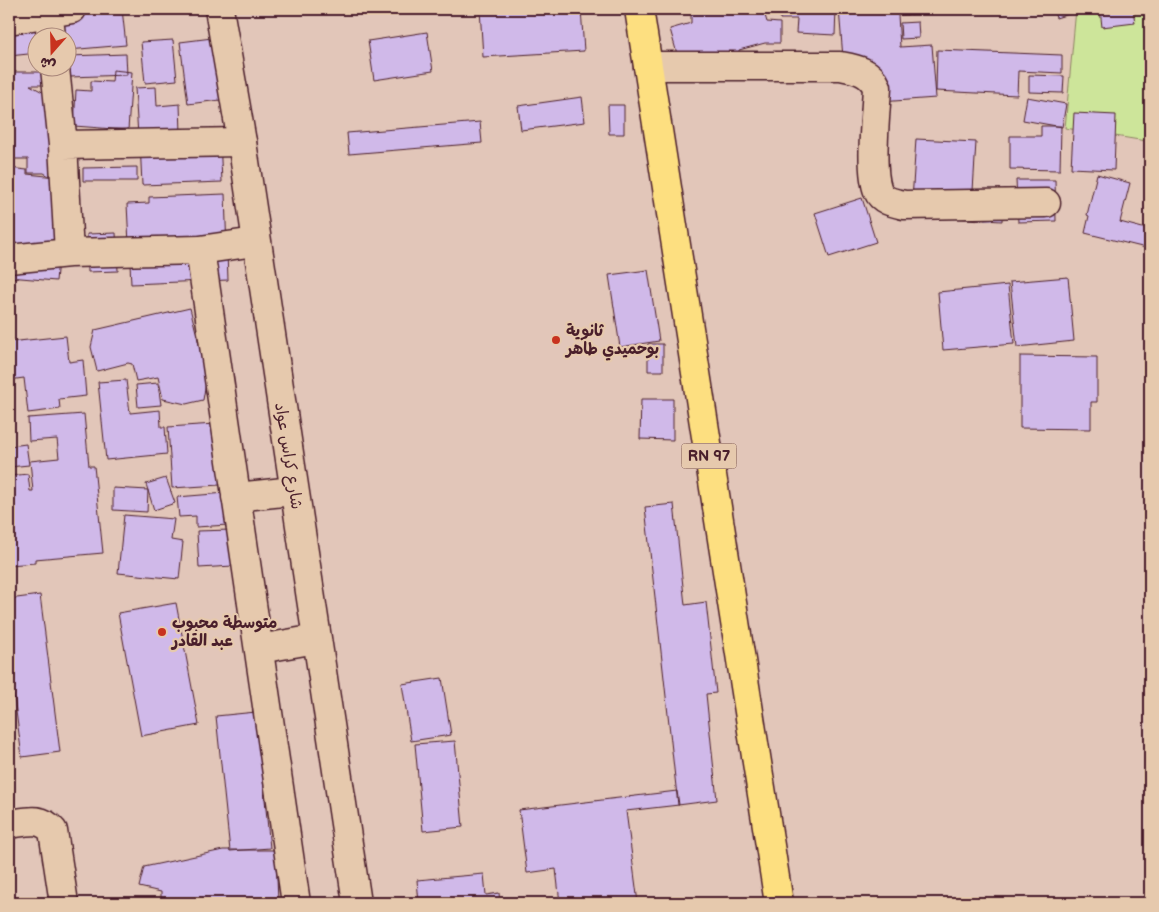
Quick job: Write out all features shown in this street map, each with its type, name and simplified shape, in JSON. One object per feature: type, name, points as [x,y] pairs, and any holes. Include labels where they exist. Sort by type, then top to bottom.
[{"type":"main road","name":"RN 97","points":[[639,9],[779,903]]},
{"type":"street","name":"شارع كراس عواد","points":[[219,9],[242,142],[255,242],[356,903]]},
{"type":"street","points":[[9,20],[57,20]]},
{"type":"street","points":[[648,66],[840,66],[860,70],[873,78],[877,87],[874,171],[878,193],[890,202],[904,205],[1046,203]]},
{"type":"street","points":[[56,78],[64,145],[69,253]]},
{"type":"street","points":[[64,145],[242,142]]},
{"type":"street","points":[[9,258],[69,253],[200,250],[255,242]]},
{"type":"street","points":[[200,250],[296,903]]},
{"type":"street","points":[[236,497],[293,491]]},
{"type":"street","points":[[259,649],[316,639]]},
{"type":"street","points":[[9,824],[40,821],[48,825],[53,831],[64,903]]},
{"type":"green space","points":[[1076,9],[1150,9],[1150,137],[1146,141],[1065,128]]},
{"type":"building","points":[[9,9],[122,9],[126,45],[78,49],[78,28],[28,28],[28,54],[9,56]]},
{"type":"building","points":[[480,9],[581,9],[584,51],[483,57]]},
{"type":"building","points":[[691,9],[742,9],[742,11],[763,9],[767,22],[780,23],[780,43],[765,43],[739,50],[739,77],[683,75],[670,29],[691,23]]},
{"type":"building","points":[[780,9],[836,9],[835,35],[796,33],[797,19],[780,19]]},
{"type":"building","points":[[839,9],[920,9],[920,14],[898,15],[900,47],[932,45],[936,98],[866,103],[863,69],[844,70]]},
{"type":"building","points":[[1053,9],[1085,9],[1056,18]]},
{"type":"building","points":[[1100,9],[1133,9],[1135,23],[1102,27]]},
{"type":"building","points":[[918,22],[919,38],[901,39],[900,23]]},
{"type":"building","points":[[427,32],[433,71],[374,80],[368,41]]},
{"type":"building","points":[[212,38],[220,100],[188,104],[180,42]]},
{"type":"building","points":[[173,40],[177,80],[145,83],[141,42]]},
{"type":"building","points":[[937,50],[1062,55],[1062,73],[1018,71],[1017,95],[936,91]]},
{"type":"building","points":[[126,54],[127,75],[78,77],[78,56]]},
{"type":"building","points":[[113,70],[132,72],[128,130],[74,126],[76,90],[91,91],[91,81],[112,82]]},
{"type":"building","points":[[9,72],[28,72],[28,78],[52,78],[52,85],[30,85],[55,99],[65,185],[44,173],[28,173],[28,159],[9,159]]},
{"type":"building","points":[[1029,75],[1064,76],[1063,93],[1029,92]]},
{"type":"building","points":[[156,87],[157,106],[180,104],[181,133],[138,136],[135,88]]},
{"type":"building","points":[[582,97],[585,122],[521,130],[518,106]]},
{"type":"building","points":[[1027,97],[1066,104],[1062,127],[1023,120]]},
{"type":"building","points":[[608,105],[624,105],[624,134],[609,134]]},
{"type":"building","points":[[1074,113],[1116,115],[1114,170],[1071,168]]},
{"type":"building","points":[[480,122],[482,143],[349,154],[347,133]]},
{"type":"building","points":[[1041,126],[1061,126],[1060,170],[1010,169],[1010,136],[1041,136]]},
{"type":"building","points":[[220,139],[222,182],[142,185],[140,142]]},
{"type":"building","points":[[916,139],[976,142],[972,207],[1002,209],[1002,221],[911,216]]},
{"type":"building","points":[[137,167],[137,181],[83,181],[83,168]]},
{"type":"building","points":[[9,168],[27,170],[27,174],[66,178],[56,281],[9,277]]},
{"type":"building","points":[[1097,174],[1130,183],[1120,222],[1150,230],[1146,248],[1085,233],[1089,216],[1087,215]]},
{"type":"building","points":[[1016,180],[1055,180],[1056,221],[1018,222]]},
{"type":"building","points":[[225,194],[228,280],[131,284],[127,204],[149,203],[149,197]]},
{"type":"building","points":[[862,198],[876,242],[829,257],[815,213]]},
{"type":"building","points":[[116,233],[118,271],[88,272],[87,234]]},
{"type":"building","points":[[648,270],[659,341],[620,347],[609,275]]},
{"type":"building","points":[[1068,277],[1074,341],[1017,347],[1010,282]]},
{"type":"building","points":[[1008,285],[1014,344],[943,350],[938,292]]},
{"type":"building","points":[[190,308],[207,376],[203,400],[186,404],[163,399],[158,377],[136,381],[132,364],[128,363],[97,371],[91,347],[95,330]]},
{"type":"building","points":[[66,336],[69,362],[83,360],[86,396],[59,399],[60,409],[28,413],[24,378],[9,380],[9,342]]},
{"type":"building","points":[[648,344],[663,344],[663,371],[648,371]]},
{"type":"building","points":[[1020,356],[1097,357],[1097,402],[1091,402],[1091,429],[1020,428]]},
{"type":"building","points":[[126,380],[130,413],[160,410],[161,427],[165,427],[167,454],[106,460],[98,382]]},
{"type":"building","points":[[158,383],[161,405],[138,407],[136,385]]},
{"type":"building","points":[[641,399],[673,399],[673,440],[640,439]]},
{"type":"building","points":[[84,414],[89,466],[94,466],[103,553],[35,559],[35,563],[9,565],[9,476],[28,474],[30,491],[33,491],[30,461],[59,458],[57,439],[29,441],[28,418]]},
{"type":"building","points":[[215,424],[220,485],[172,488],[168,427]]},
{"type":"building","points":[[9,431],[11,446],[26,444],[29,465],[9,467]]},
{"type":"building","points":[[166,478],[175,503],[154,510],[146,484]]},
{"type":"building","points":[[113,488],[148,490],[147,512],[113,510]]},
{"type":"building","points":[[226,493],[228,525],[196,527],[196,516],[179,517],[177,497]]},
{"type":"building","points":[[674,504],[685,605],[706,602],[716,693],[706,694],[717,800],[678,805],[645,507]]},
{"type":"building","points":[[124,515],[174,519],[171,540],[183,542],[179,579],[118,573]]},
{"type":"building","points":[[231,530],[233,566],[199,568],[197,531]]},
{"type":"building","points":[[40,595],[60,752],[22,757],[9,658],[9,599]]},
{"type":"building","points":[[176,603],[199,725],[141,736],[118,613]]},
{"type":"building","points":[[442,678],[451,735],[411,741],[402,684]]},
{"type":"building","points":[[256,712],[270,848],[230,851],[216,716]]},
{"type":"building","points":[[455,741],[463,827],[423,831],[415,744]]},
{"type":"building","points":[[677,791],[679,805],[626,811],[638,903],[560,903],[556,869],[527,873],[519,810]]},
{"type":"building","points":[[223,850],[276,850],[278,903],[161,903],[161,892],[139,887],[144,867]]},
{"type":"building","points":[[484,874],[486,895],[499,893],[500,903],[419,903],[417,880]]},
{"type":"building","points":[[54,898],[54,903],[9,903],[9,900]]},
{"type":"place","name":"ثانوية بوحميدي طاهر","points":[[556,340]]},
{"type":"place","name":"متوسطة محبوب عبد القادر","points":[[162,632]]}]
